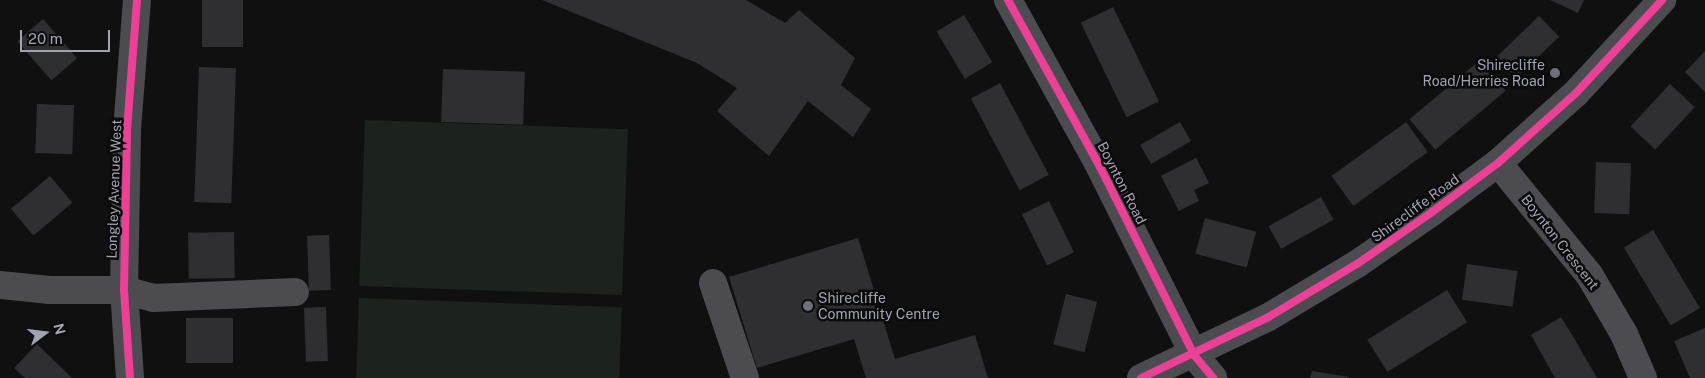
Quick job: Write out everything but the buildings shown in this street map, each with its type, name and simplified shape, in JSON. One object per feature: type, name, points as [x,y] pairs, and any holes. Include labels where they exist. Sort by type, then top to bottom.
[{"type":"street","name":"Longley Avenue West","points":[[130,378],[124,290],[127,130],[137,0]]},
{"type":"street","name":"Boynton Road","points":[[1008,0],[1100,166],[1194,355],[1213,378]]},
{"type":"street","name":"Shirecliffe Road","points":[[1140,378],[1194,355],[1267,318],[1357,264],[1498,163],[1576,93],[1662,0]]},
{"type":"street","name":"Boynton Crescent","points":[[1498,163],[1590,276],[1624,334],[1643,378]]},
{"type":"street","points":[[713,283],[745,378]]},
{"type":"street","points":[[0,285],[50,290],[124,290],[153,298],[295,292]]},
{"type":"shaded area","points":[[365,120],[628,129],[622,295],[359,286]]},
{"type":"shaded area","points":[[359,298],[622,307],[619,378],[356,378]]},
{"type":"cycle path","points":[[130,378],[124,290],[127,130],[137,0]]},
{"type":"cycle path","points":[[1008,0],[1100,167],[1194,355],[1213,378]]},
{"type":"cycle path","points":[[1141,378],[1267,318],[1357,264],[1432,212],[1498,163],[1576,93],[1662,0]]},
{"type":"place","name":"Shirecliffe Road/Herries Road","points":[[1555,73]]},
{"type":"place","name":"Shirecliffe Community Centre","points":[[808,306]]}]
